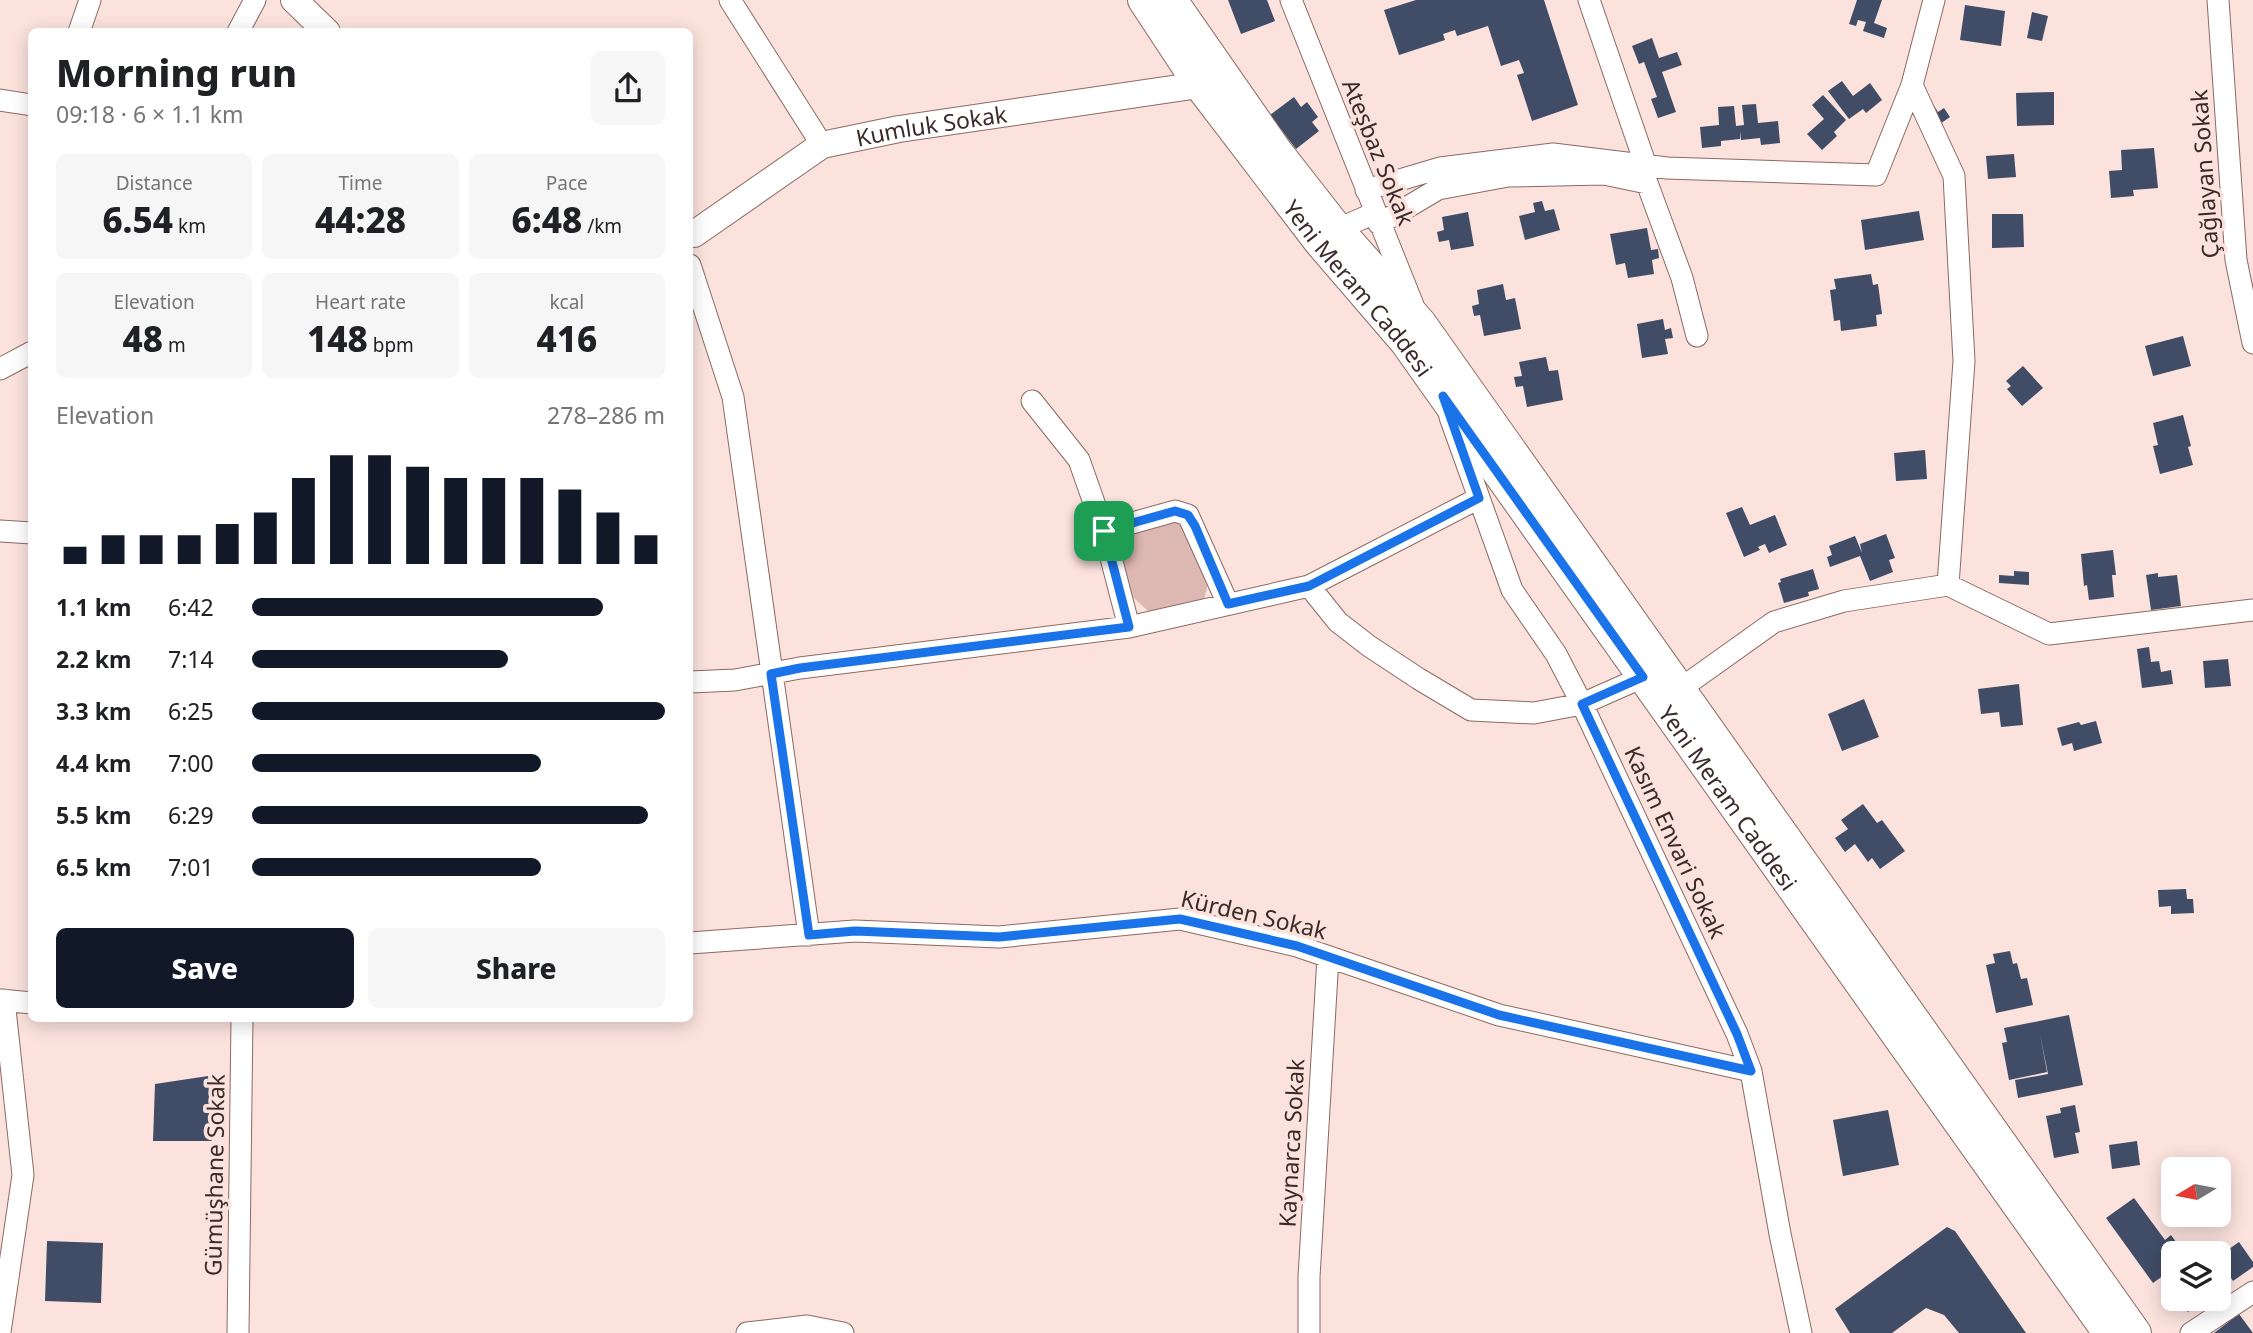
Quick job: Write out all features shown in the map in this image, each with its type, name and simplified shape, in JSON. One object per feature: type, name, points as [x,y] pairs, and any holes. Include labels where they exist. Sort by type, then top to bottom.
[{"type":"main road","name":"Yeni Meram Caddesi","points":[[1143,0],[1199,85],[1319,242],[1405,342],[2108,1333]]},
{"type":"main road","name":"Yeni Meram Caddesi","points":[[1172,0],[1276,151],[1338,229],[1421,323],[2136,1333]]},
{"type":"street","points":[[80,28],[90,0]]},
{"type":"street","points":[[240,28],[255,0]]},
{"type":"street","points":[[730,0],[822,145]]},
{"type":"street","name":"Ateşbaz Sokak","points":[[1291,0],[1421,323]]},
{"type":"street","points":[[1589,0],[1646,166]]},
{"type":"street","points":[[1366,190],[1440,168],[1553,154],[1646,166],[1876,175],[1912,85],[1934,0]]},
{"type":"street","name":"Çağlayan Sokak","points":[[2218,0],[2244,239],[2236,260],[2253,343]]},
{"type":"street","points":[[301,3],[323,28]]},
{"type":"street","name":"Kumluk Sokak","points":[[693,234],[822,145],[899,129],[1199,85]]},
{"type":"street","points":[[1912,85],[1954,176],[1964,361],[1948,585]]},
{"type":"street","points":[[0,100],[28,104]]},
{"type":"street","points":[[1338,229],[1377,218],[1438,189],[1508,176],[1604,174],[1647,183],[1682,278],[1697,336]]},
{"type":"street","points":[[693,274],[733,397],[809,935]]},
{"type":"street","points":[[0,369],[28,354]]},
{"type":"street","name":"Kasım Envari Sokak","points":[[1443,396],[1512,590],[1556,654],[1582,704],[1737,1034],[1751,1071],[1801,1333]]},
{"type":"street","points":[[1032,401],[1079,460],[1104,531],[1129,627]]},
{"type":"street","points":[[693,682],[734,680],[800,668],[1129,627],[1309,586],[1479,498]]},
{"type":"street","points":[[1104,531],[1175,511],[1188,515],[1228,604]]},
{"type":"street","points":[[0,531],[28,533]]},
{"type":"street","points":[[1680,689],[1774,622],[1844,601],[1948,585],[2049,635],[2253,610]]},
{"type":"street","points":[[1309,586],[1338,622],[1369,646],[1471,709],[1534,713],[1582,704],[1643,677]]},
{"type":"street","name":"Kürden Sokak","points":[[693,943],[855,931],[999,937],[1180,919],[1297,946],[1499,1015],[1751,1071]]},
{"type":"street","name":"Kaynarca Sokak","points":[[1309,1333],[1309,1277],[1328,957]]},
{"type":"street","points":[[0,1332],[23,1175],[2,1000],[28,1003]]},
{"type":"street","name":"Gümüşhane Sokak","points":[[238,1333],[242,1022]]},
{"type":"street","points":[[2191,1333],[2253,1292]]},
{"type":"street","points":[[747,1333],[807,1325],[843,1333]]},
{"type":"shaded area","points":[[1173,520],[1186,525],[1208,583],[1204,600],[1148,611],[1133,597],[1114,544],[1125,532]]},
{"type":"building","points":[[1228,0],[1267,0],[1275,21],[1241,34]]},
{"type":"building","points":[[1416,0],[1544,0],[1578,105],[1532,121],[1517,75],[1524,73],[1519,60],[1501,66],[1488,26],[1457,36],[1455,30],[1443,34],[1445,40],[1399,55],[1384,10]]},
{"type":"building","points":[[1857,0],[1882,0],[1874,23],[1887,28],[1884,38],[1863,31],[1866,22],[1858,20],[1856,26],[1849,24]]},
{"type":"building","points":[[1965,5],[2005,11],[2001,46],[1960,40]]},
{"type":"building","points":[[2032,12],[2048,16],[2042,41],[2027,38]]},
{"type":"building","points":[[1652,38],[1659,58],[1677,52],[1682,65],[1662,72],[1676,112],[1658,118],[1651,99],[1657,97],[1644,62],[1639,64],[1632,46]]},
{"type":"building","points":[[1842,81],[1853,96],[1870,83],[1882,100],[1866,113],[1863,109],[1849,119],[1828,91]]},
{"type":"building","points":[[2054,92],[2054,125],[2017,126],[2016,93]]},
{"type":"building","points":[[1823,95],[1846,120],[1834,132],[1837,136],[1822,150],[1807,134],[1824,119],[1812,105]]},
{"type":"building","points":[[1294,97],[1301,107],[1307,102],[1318,117],[1312,122],[1319,131],[1296,149],[1270,115]]},
{"type":"building","points":[[1932,103],[1938,112],[1944,108],[1950,117],[1937,126],[1925,108]]},
{"type":"building","points":[[1756,104],[1758,123],[1778,121],[1780,143],[1761,145],[1760,138],[1741,140],[1740,131],[1740,139],[1721,141],[1721,146],[1702,148],[1700,127],[1719,125],[1718,107],[1734,106],[1736,126],[1744,125],[1742,105]]},
{"type":"building","points":[[2154,148],[2158,188],[2133,190],[2134,196],[2111,198],[2109,171],[2122,170],[2121,150]]},
{"type":"building","points":[[2014,154],[2016,177],[1988,179],[1986,156]]},
{"type":"building","points":[[1542,201],[1545,211],[1554,209],[1560,230],[1525,240],[1519,216],[1535,212],[1533,203]]},
{"type":"building","points":[[1919,211],[1924,240],[1865,250],[1861,220]]},
{"type":"building","points":[[1468,212],[1474,246],[1451,250],[1449,240],[1439,242],[1437,232],[1444,230],[1442,217]]},
{"type":"building","points":[[1992,214],[2023,214],[2024,247],[1992,248]]},
{"type":"building","points":[[1647,228],[1651,250],[1658,249],[1659,258],[1652,260],[1654,274],[1628,278],[1625,263],[1616,265],[1610,234]]},
{"type":"building","points":[[1871,274],[1873,285],[1878,284],[1882,314],[1876,315],[1877,326],[1841,331],[1840,320],[1834,321],[1830,290],[1836,289],[1834,279]]},
{"type":"building","points":[[1503,284],[1506,300],[1515,298],[1521,329],[1484,336],[1480,315],[1474,316],[1472,306],[1479,304],[1477,290]]},
{"type":"building","points":[[1663,319],[1665,330],[1671,328],[1673,338],[1665,339],[1668,354],[1642,358],[1637,324]]},
{"type":"building","points":[[2183,336],[2191,366],[2153,376],[2145,346]]},
{"type":"building","points":[[1546,357],[1549,371],[1558,370],[1563,400],[1527,407],[1523,386],[1516,387],[1514,377],[1522,376],[1519,362]]},
{"type":"building","points":[[2023,366],[2043,388],[2022,406],[2007,389],[2011,386],[2006,381]]},
{"type":"building","points":[[2183,415],[2193,465],[2160,474],[2153,446],[2158,445],[2153,423]]},
{"type":"building","points":[[1925,450],[1927,479],[1896,481],[1894,453]]},
{"type":"building","points":[[1742,507],[1750,525],[1775,515],[1787,545],[1769,553],[1765,544],[1758,547],[1760,550],[1744,557],[1726,513]]},
{"type":"building","points":[[1886,534],[1895,558],[1889,560],[1893,572],[1870,581],[1860,556],[1830,567],[1827,557],[1832,555],[1829,546],[1855,536],[1862,553],[1860,544]]},
{"type":"building","points":[[2113,550],[2116,575],[2112,575],[2114,597],[2089,600],[2087,585],[2084,586],[2081,554]]},
{"type":"building","points":[[1813,569],[1819,589],[1808,592],[1809,596],[1784,603],[1778,583],[1781,582],[1780,579]]},
{"type":"building","points":[[2014,571],[2029,572],[2029,585],[1999,583],[1999,575],[2014,576]]},
{"type":"building","points":[[2158,573],[2158,577],[2177,575],[2181,606],[2151,610],[2146,575]]},
{"type":"building","points":[[2149,647],[2151,662],[2159,661],[2161,672],[2171,670],[2173,684],[2142,688],[2137,649]]},
{"type":"building","points":[[2228,659],[2231,686],[2205,688],[2203,661]]},
{"type":"building","points":[[2019,684],[2023,725],[2001,727],[1999,712],[1981,714],[1978,689]]},
{"type":"building","points":[[1864,699],[1879,737],[1842,751],[1828,714]]},
{"type":"building","points":[[2096,721],[2102,743],[2074,751],[2072,743],[2062,746],[2057,728]]},
{"type":"building","points":[[1863,804],[1877,823],[1882,820],[1905,851],[1880,869],[1872,858],[1868,862],[1855,844],[1845,852],[1835,838],[1848,829],[1841,820]]},
{"type":"building","points":[[2186,889],[2187,899],[2193,899],[2194,913],[2171,914],[2171,906],[2159,907],[2158,890]]},
{"type":"building","points":[[2010,951],[2013,964],[2017,963],[2021,979],[2027,978],[2033,1005],[1996,1013],[1986,965],[1995,963],[1993,954]]},
{"type":"building","points":[[2069,1015],[2083,1085],[2018,1098],[2015,1080],[2048,1074],[2040,1034],[2047,1072],[2009,1080],[2002,1043],[2007,1042],[2004,1028]]},
{"type":"building","points":[[208,1076],[212,1141],[153,1141],[155,1084]]},
{"type":"building","points":[[2075,1105],[2080,1132],[2075,1133],[2079,1153],[2054,1158],[2046,1116],[2061,1113],[2060,1108]]},
{"type":"building","points":[[1888,1110],[1899,1165],[1843,1176],[1833,1120]]},
{"type":"building","points":[[2137,1141],[2140,1165],[2112,1169],[2109,1145]]},
{"type":"building","points":[[2134,1198],[2165,1240],[2171,1235],[2175,1241],[2161,1241],[2161,1277],[2153,1283],[2106,1218]]},
{"type":"building","points":[[1947,1227],[1955,1231],[2026,1333],[1959,1333],[1944,1315],[1926,1308],[1892,1333],[1850,1333],[1835,1309]]},
{"type":"building","points":[[47,1241],[103,1243],[101,1303],[45,1301]]},
{"type":"building","points":[[2239,1242],[2253,1262],[2253,1267],[2233,1281],[2231,1278],[2231,1248]]},
{"type":"building","points":[[2239,1314],[2253,1333],[2214,1333]]},
{"type":"route","points":[[1443,396],[1643,677],[1582,704],[1737,1034],[1751,1071],[1499,1015],[1297,946],[1180,919],[999,937],[855,931],[809,935],[771,674],[800,668],[1129,627],[1104,531],[1175,511],[1188,515],[1228,604],[1309,586],[1479,498],[1443,396]]}]
